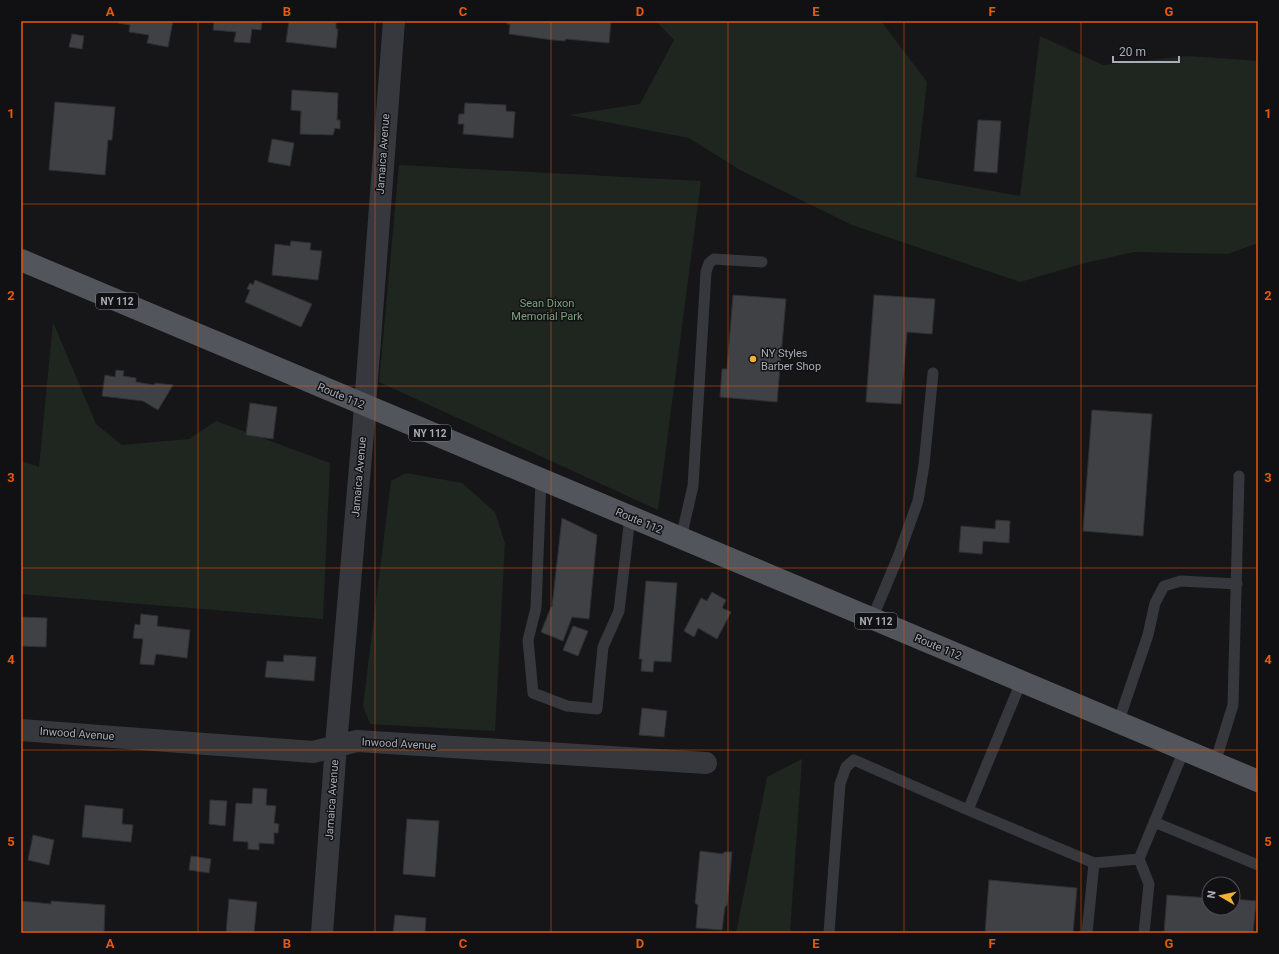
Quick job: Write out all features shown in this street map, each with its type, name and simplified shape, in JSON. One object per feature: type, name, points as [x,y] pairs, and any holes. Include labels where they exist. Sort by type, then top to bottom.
[{"type":"main road","name":"Route 112","points":[[21,260],[1258,782]]},
{"type":"street","name":"Jamaica Avenue","points":[[322,933],[336,746],[363,432],[394,21]]},
{"type":"street","name":"Inwood Avenue","points":[[21,730],[313,752],[357,741],[706,763]]},
{"type":"lane","points":[[681,538],[693,486],[706,272],[709,263],[714,259],[762,262]]},
{"type":"lane","points":[[872,619],[898,557],[918,501],[924,465],[932,373]]},
{"type":"lane","points":[[1215,763],[1233,705],[1239,476]]},
{"type":"lane","points":[[541,480],[536,608],[528,640],[533,693],[567,706],[597,709],[603,647],[619,611],[630,517]]},
{"type":"lane","points":[[1118,723],[1148,635],[1154,603],[1164,586],[1181,581],[1237,584]]},
{"type":"lane","points":[[968,810],[1021,682]]},
{"type":"lane","points":[[1144,933],[1149,884],[1139,859],[1184,750]]},
{"type":"lane","points":[[829,933],[840,784],[846,767],[854,760],[1094,863],[1139,859]]},
{"type":"lane","points":[[1154,822],[1258,865]]},
{"type":"lane","points":[[1087,933],[1094,863]]},
{"type":"green space","points":[[656,21],[881,21],[927,82],[916,177],[1020,196],[1040,36],[1103,65],[1189,56],[1258,61],[1258,243],[1228,254],[1134,252],[1085,263],[1020,282],[852,225],[740,170],[689,138],[569,115],[640,104],[674,40]]},
{"type":"green space","name":"Sean Dixon Memorial Park","points":[[399,165],[701,181],[658,510],[379,382]]},
{"type":"green space","points":[[53,322],[96,424],[122,445],[189,439],[216,421],[330,463],[323,619],[21,594],[21,461],[39,467]]},
{"type":"green space","points":[[406,473],[462,483],[495,512],[505,543],[495,731],[370,724],[363,706],[391,481]]},
{"type":"green space","points":[[802,759],[790,933],[736,933],[767,777]]},
{"type":"building","points":[[118,21],[173,21],[168,47],[147,43],[149,35],[129,32],[130,25],[118,23]]},
{"type":"building","points":[[214,21],[262,21],[261,30],[252,29],[250,43],[234,42],[236,32],[213,30]]},
{"type":"building","points":[[289,21],[336,21],[336,29],[338,29],[336,48],[286,42]]},
{"type":"building","points":[[507,21],[611,21],[609,43],[566,39],[565,41],[553,40],[509,34],[510,24],[507,24]]},
{"type":"building","points":[[72,34],[84,36],[82,49],[69,47]]},
{"type":"building","points":[[292,90],[338,93],[337,120],[340,120],[340,129],[335,128],[333,135],[300,134],[301,111],[291,110]]},
{"type":"building","points":[[55,102],[115,107],[112,140],[108,140],[105,175],[49,170]]},
{"type":"building","points":[[465,103],[506,105],[506,111],[515,112],[513,138],[463,134],[464,124],[458,124],[459,114],[464,114]]},
{"type":"building","points":[[978,120],[1001,121],[997,173],[974,171]]},
{"type":"building","points":[[272,139],[294,143],[290,166],[268,162]]},
{"type":"building","points":[[291,241],[311,243],[310,250],[322,251],[318,280],[272,275],[275,244],[290,246]]},
{"type":"building","points":[[255,280],[312,304],[301,327],[245,302],[250,290],[247,289],[250,283],[253,285]]},
{"type":"building","points":[[733,295],[786,299],[777,402],[720,397],[722,369],[727,369]]},
{"type":"building","points":[[874,295],[935,299],[932,334],[907,332],[901,404],[866,402]]},
{"type":"building","points":[[116,370],[124,371],[123,376],[136,378],[136,382],[154,385],[155,383],[173,385],[158,410],[143,401],[102,396],[105,375],[115,377]]},
{"type":"building","points":[[250,403],[277,407],[273,439],[246,435]]},
{"type":"building","points":[[1092,410],[1152,414],[1143,536],[1083,531]]},
{"type":"building","points":[[562,518],[597,535],[589,619],[572,617],[563,641],[541,632],[552,607]]},
{"type":"building","points":[[996,520],[1010,521],[1009,543],[983,541],[982,554],[959,552],[961,526],[995,529]]},
{"type":"building","points":[[646,581],[677,583],[671,662],[654,661],[653,672],[641,671],[642,659],[639,659]]},
{"type":"building","points":[[712,592],[726,600],[722,608],[731,612],[717,639],[698,628],[694,637],[684,631],[701,598],[707,601]]},
{"type":"building","points":[[141,614],[158,616],[157,626],[190,630],[187,658],[156,654],[154,665],[140,664],[143,639],[133,638],[135,624],[140,625]]},
{"type":"building","points":[[21,617],[47,618],[46,647],[21,646]]},
{"type":"building","points":[[573,626],[588,631],[578,656],[563,650]]},
{"type":"building","points":[[284,655],[316,657],[314,681],[265,677],[267,661],[283,662]]},
{"type":"building","points":[[642,708],[667,711],[664,737],[639,735]]},
{"type":"building","points":[[253,788],[267,789],[266,805],[276,806],[274,823],[279,824],[278,833],[274,833],[274,844],[259,843],[259,850],[248,849],[248,842],[233,841],[236,803],[252,804]]},
{"type":"building","points":[[210,800],[227,801],[225,826],[209,824]]},
{"type":"building","points":[[85,805],[123,809],[122,824],[133,825],[131,842],[82,837]]},
{"type":"building","points":[[407,819],[439,821],[435,877],[403,874]]},
{"type":"building","points":[[33,835],[54,840],[49,865],[28,860]]},
{"type":"building","points":[[700,851],[723,854],[724,852],[732,852],[727,905],[725,907],[722,930],[696,928],[698,905],[695,903]]},
{"type":"building","points":[[191,856],[211,859],[209,873],[189,870]]},
{"type":"building","points":[[989,880],[1077,888],[1073,933],[985,933]]},
{"type":"building","points":[[1167,895],[1201,897],[1201,916],[1241,916],[1241,900],[1256,901],[1253,933],[1164,933]]},
{"type":"building","points":[[229,899],[257,902],[254,933],[226,933]]},
{"type":"building","points":[[21,901],[51,904],[51,901],[105,905],[104,933],[52,933],[21,931]]},
{"type":"building","points":[[395,915],[426,918],[425,933],[393,933]]},
{"type":"place","name":"NY Styles Barber Shop","points":[[753,359]]}]
